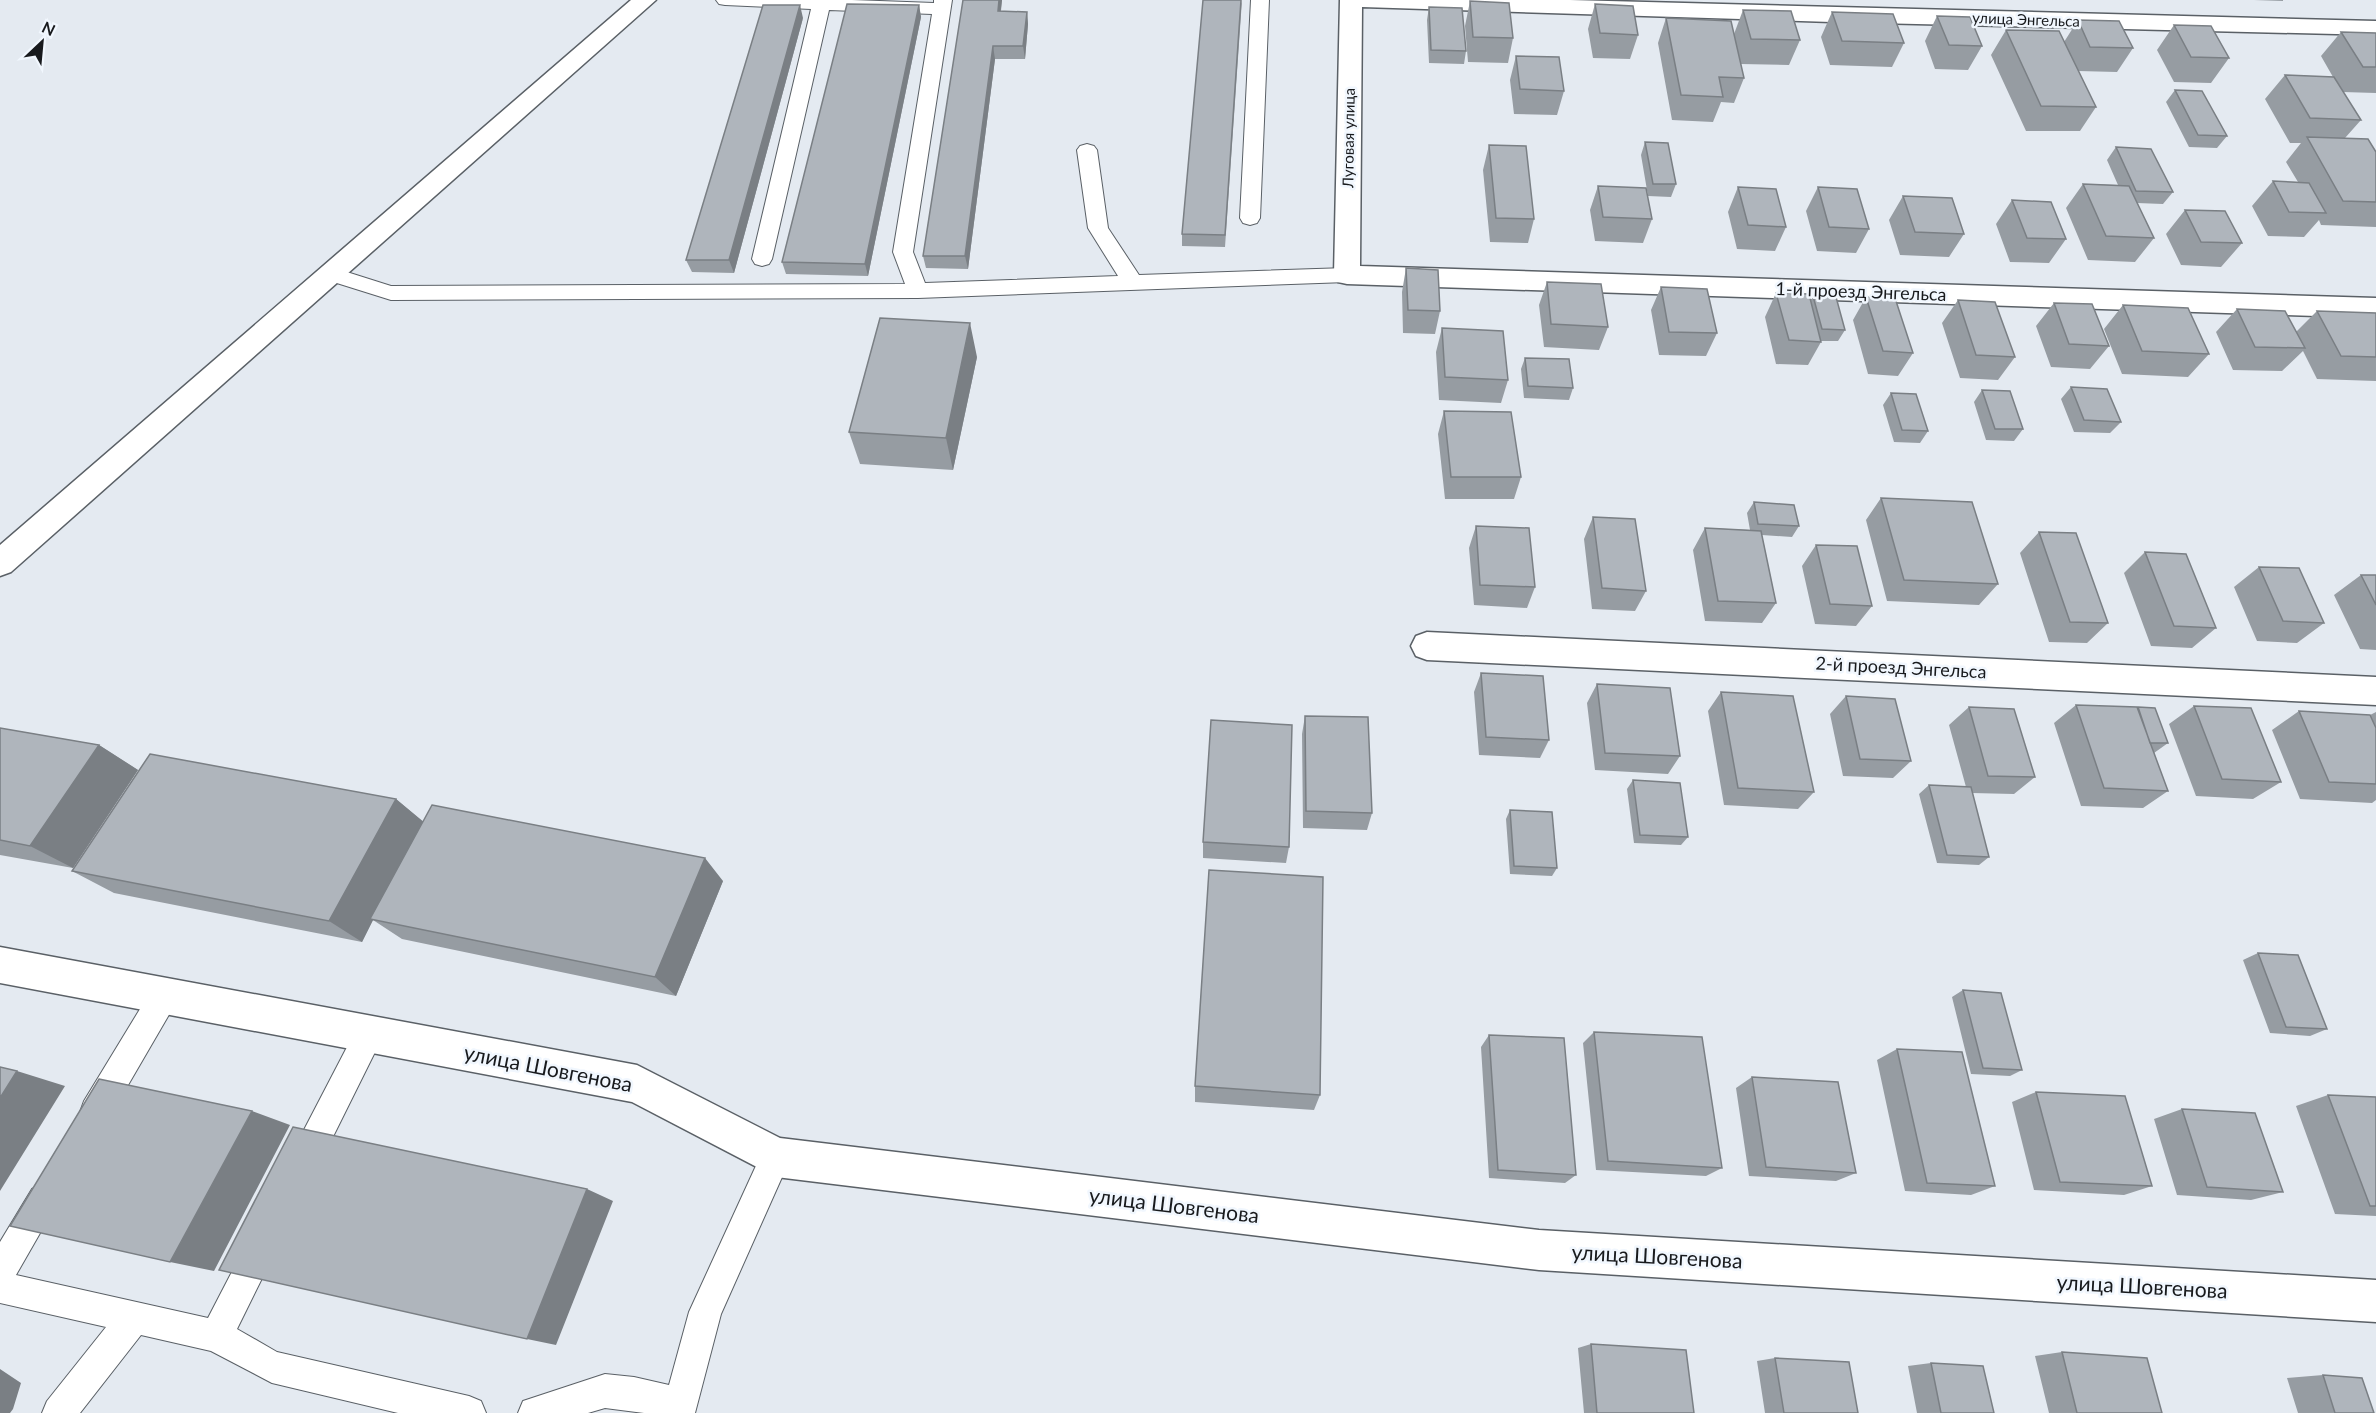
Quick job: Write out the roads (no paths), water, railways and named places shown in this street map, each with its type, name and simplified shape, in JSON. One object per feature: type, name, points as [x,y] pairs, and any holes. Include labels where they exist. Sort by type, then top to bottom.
[{"type":"street","points":[[0,563],[645,0]]},
{"type":"street","name":"улица Энгельса","points":[[1351,0],[1829,8],[2224,26],[2376,28]]},
{"type":"street","name":"Луговая улица","points":[[1347,276],[1351,0]]},
{"type":"street","points":[[2210,0],[2224,26]]},
{"type":"street","name":"1-й проезд Энгельса","points":[[1347,276],[2376,308]]},
{"type":"street","name":"2-й проезд Энгельса","points":[[1427,646],[2376,691]]},
{"type":"street","name":"улица Шовгенова","points":[[0,965],[637,1084],[776,1157],[1539,1250],[2376,1301]]},
{"type":"lane","points":[[724,0],[821,4],[943,4],[903,252],[918,291]]},
{"type":"lane","points":[[1250,218],[1260,0]]},
{"type":"lane","points":[[762,259],[821,4]]},
{"type":"lane","points":[[1087,150],[1098,228],[1132,282]]},
{"type":"lane","points":[[331,274],[391,293],[918,291],[1347,276]]},
{"type":"lane","points":[[79,1139],[164,996]]},
{"type":"lane","points":[[290,1190],[369,1034]]},
{"type":"lane","points":[[535,1413],[605,1391],[633,1394],[680,1409],[705,1312],[776,1157]]},
{"type":"lane","points":[[0,1272],[54,1180]]},
{"type":"lane","points":[[216,1336],[274,1221]]},
{"type":"lane","points":[[0,1287],[216,1336],[272,1367],[469,1413]]},
{"type":"lane","points":[[59,1413],[135,1317]]}]
